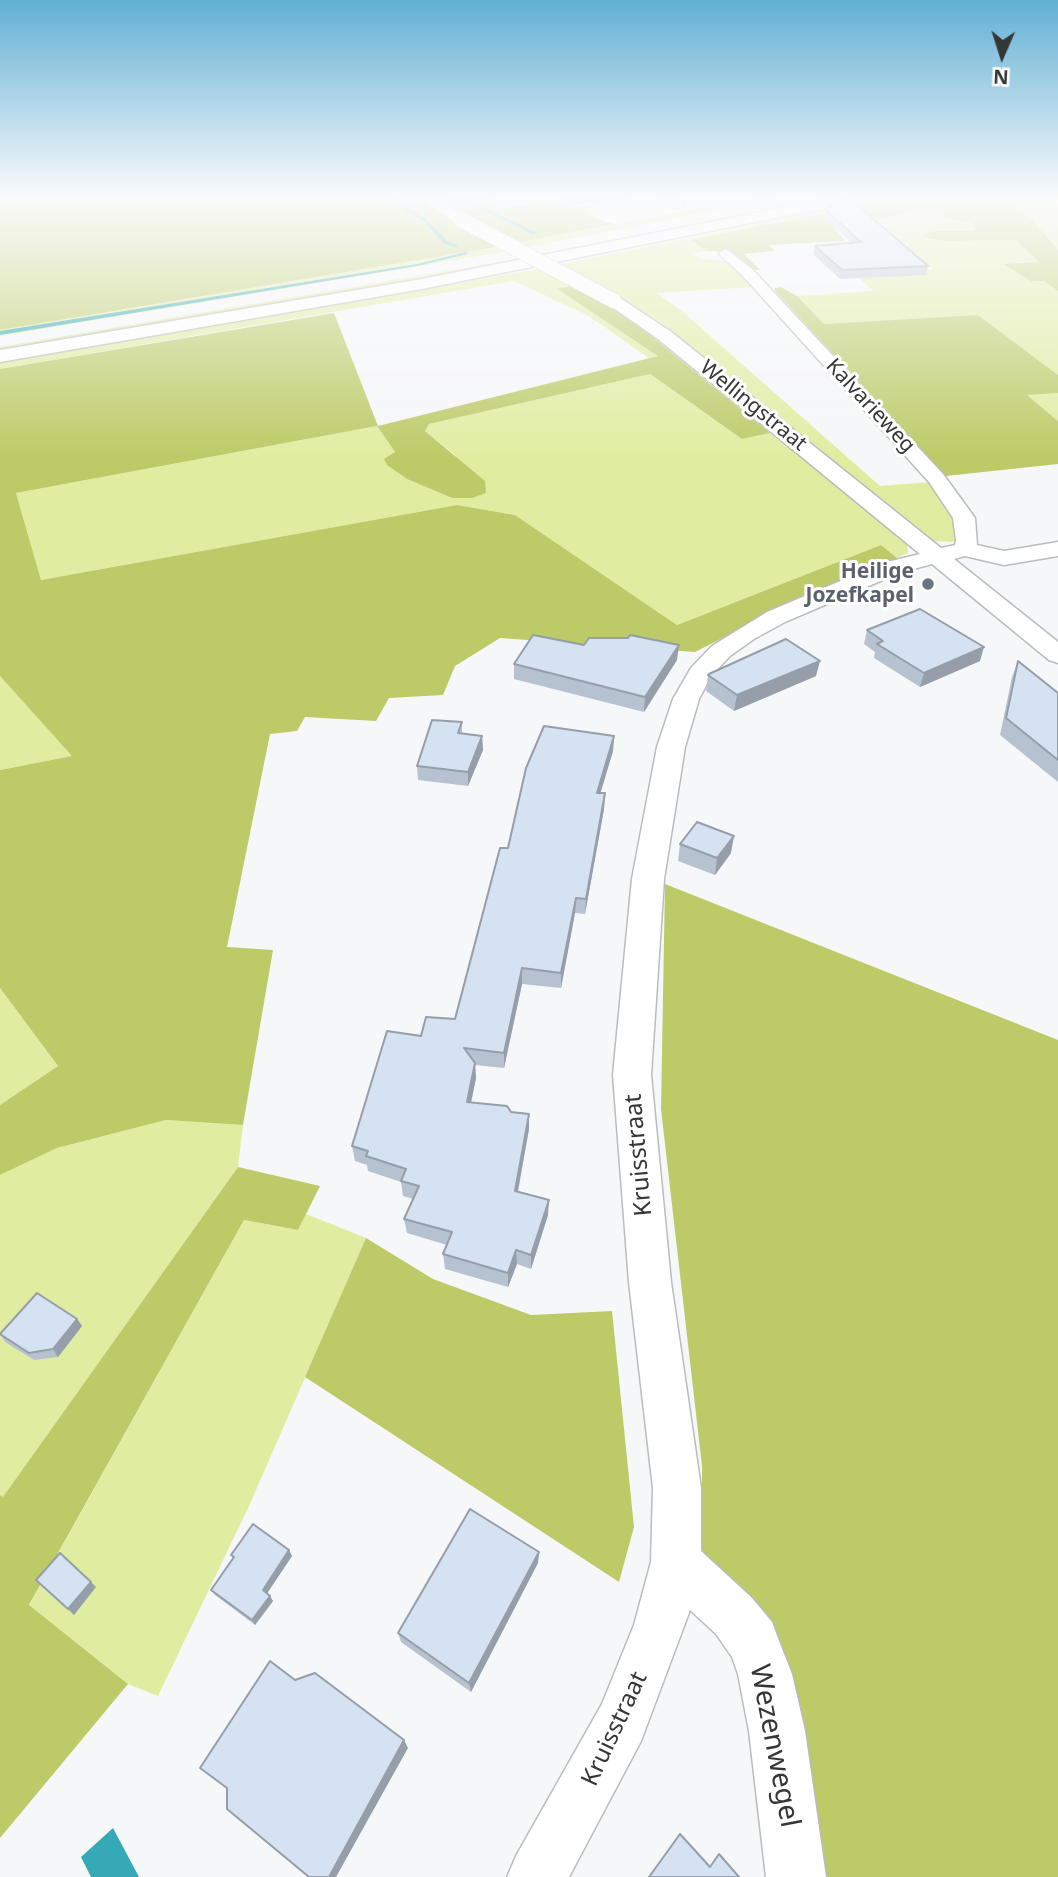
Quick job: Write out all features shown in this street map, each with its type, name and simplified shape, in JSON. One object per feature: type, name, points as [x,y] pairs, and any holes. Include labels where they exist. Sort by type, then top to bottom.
[{"type":"highway","points":[[0,342],[353,283]]},
{"type":"highway","points":[[0,356],[432,283]]},
{"type":"street","name":"Wellingstraat","points":[[579,283],[614,301],[664,335],[949,552],[1058,655]]},
{"type":"street","name":"Kalvarieweg","points":[[757,283],[952,497],[964,518],[968,532],[949,552]]},
{"type":"street","points":[[949,552],[1004,558],[1058,549]]},
{"type":"street","name":"Kruisstraat","points":[[537,1877],[622,1722],[660,1625],[676,1562],[677,1488],[650,1282],[632,1075],[648,879],[671,747],[686,699],[700,673],[721,651],[745,634],[776,617],[891,568],[949,552]]},
{"type":"street","name":"Wezenwegel","points":[[676,1562],[734,1616],[753,1642],[765,1674],[777,1731],[796,1877]]},
{"type":"green space","points":[[0,283],[283,283],[0,330]]},
{"type":"green space","points":[[283,283],[320,283],[0,336],[0,330]]},
{"type":"green space","points":[[379,283],[401,283],[0,351],[0,347]]},
{"type":"green space","points":[[460,283],[505,283],[0,369],[0,363]]},
{"type":"green space","points":[[517,283],[564,283],[570,286],[558,290],[659,356],[649,358],[587,315]]},
{"type":"green space","points":[[594,283],[750,283],[754,287],[657,293],[683,312],[880,486],[932,482],[951,507],[958,538],[952,542],[935,541],[925,536],[661,322]]},
{"type":"green space","points":[[864,283],[1046,283],[1058,291],[1058,375],[978,315],[824,324],[797,296],[874,291]]},
{"type":"green space","points":[[1046,283],[1058,283],[1058,291]]},
{"type":"green space","points":[[570,286],[627,316],[770,433],[742,439],[650,374],[429,424],[425,431],[485,481],[486,493],[472,498],[452,498],[407,479],[387,465],[384,459],[395,452],[377,426],[16,493],[41,580],[457,505],[515,515],[677,625],[881,545],[897,558],[776,611],[695,652],[500,638],[455,666],[443,695],[389,698],[376,721],[305,717],[297,731],[270,734],[227,947],[273,950],[243,1125],[166,1120],[57,1148],[0,1175],[0,1105],[58,1066],[0,988],[0,770],[72,756],[0,676],[0,369],[334,313],[378,426],[658,356],[557,289]]},
{"type":"green space","points":[[781,287],[797,296],[824,324],[978,315],[1058,375],[1058,393],[1027,395],[1058,421],[1058,464],[946,476],[775,291],[775,288]]},
{"type":"green space","points":[[650,374],[742,439],[770,433],[901,538],[907,545],[908,553],[897,558],[881,545],[677,625],[515,515],[458,505],[41,580],[16,493],[377,426],[395,452],[407,479],[452,498],[472,498],[455,455],[425,431],[429,424]]},
{"type":"green space","points":[[1058,393],[1058,421],[1026,395]]},
{"type":"green space","points":[[0,676],[29,708],[73,756],[0,770]]},
{"type":"green space","points":[[665,884],[1058,1040],[1058,1877],[774,1877],[759,1728],[702,1554],[702,1466],[661,1109]]},
{"type":"green space","points":[[0,988],[58,1066],[0,1105]]},
{"type":"green space","points":[[166,1120],[243,1125],[238,1167],[3,1498],[0,1495],[0,1175],[57,1148]]},
{"type":"green space","points":[[238,1167],[320,1186],[298,1230],[244,1220],[29,1605],[128,1684],[0,1838],[0,1495],[3,1497]]},
{"type":"green space","points":[[306,1214],[366,1238],[249,1506],[158,1696],[128,1684],[29,1606],[244,1220],[298,1230]]},
{"type":"green space","points":[[366,1238],[433,1279],[531,1315],[612,1311],[634,1527],[619,1582],[305,1377]]},
{"type":"water","points":[[113,1828],[139,1877],[91,1877],[81,1857]]},
{"type":"building","points":[[920,609],[984,647],[924,673],[877,644],[883,641],[867,630]]},
{"type":"building","points":[[533,635],[584,645],[589,638],[628,638],[630,635],[679,645],[645,697],[514,664]]},
{"type":"building","points":[[786,639],[820,661],[737,695],[708,675],[709,674]]},
{"type":"building","points":[[1018,661],[1058,693],[1058,760],[1006,718]]},
{"type":"building","points":[[432,720],[462,722],[458,733],[482,736],[468,772],[417,766]]},
{"type":"building","points":[[544,726],[614,736],[597,793],[605,793],[586,899],[576,898],[561,973],[522,968],[504,1053],[464,1048],[475,1063],[467,1102],[507,1106],[511,1112],[529,1114],[515,1191],[549,1200],[531,1255],[516,1250],[508,1273],[443,1254],[452,1232],[404,1219],[419,1186],[401,1181],[406,1169],[366,1156],[368,1151],[352,1146],[387,1031],[421,1036],[426,1017],[455,1019],[500,848],[508,848],[526,768]]},
{"type":"building","points":[[697,822],[734,836],[717,858],[680,844]]},
{"type":"building","points":[[37,1293],[77,1319],[53,1349],[29,1353],[0,1334]]},
{"type":"building","points":[[470,1509],[539,1552],[469,1683],[398,1633]]},
{"type":"building","points":[[253,1524],[289,1550],[263,1590],[270,1596],[252,1620],[211,1590]]},
{"type":"building","points":[[60,1553],[91,1582],[68,1609],[36,1580]]},
{"type":"building","points":[[270,1661],[295,1680],[315,1673],[404,1740],[329,1877],[309,1877],[227,1809],[227,1788],[200,1768]]},
{"type":"building","points":[[680,1834],[710,1867],[719,1854],[739,1877],[649,1877]]},
{"type":"waterway","points":[[0,333],[309,283]]},
{"type":"place","name":"Heilige Jozefkapel","points":[[928,584]]}]
